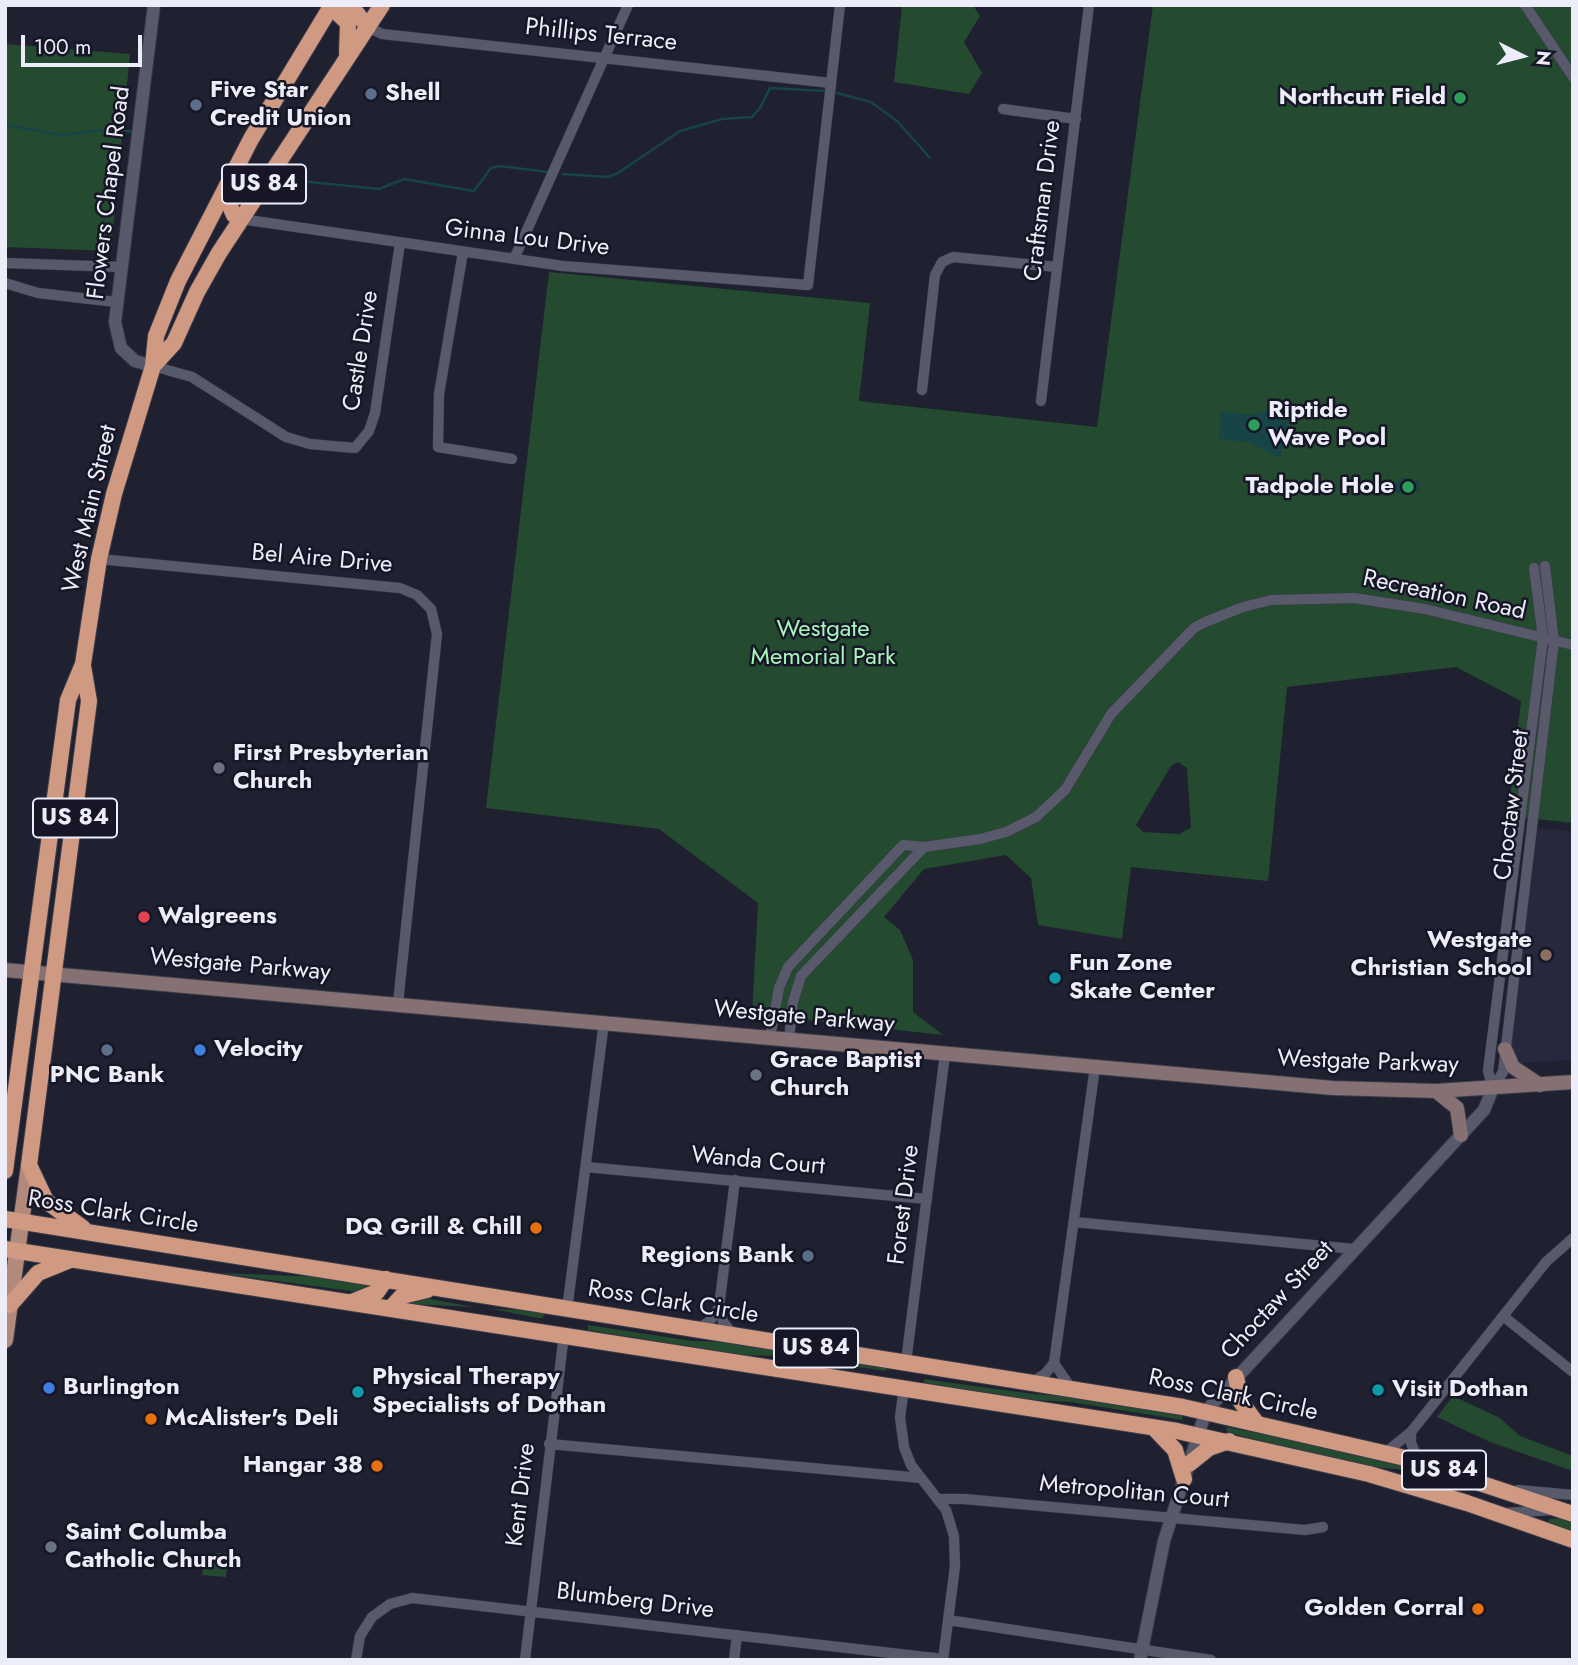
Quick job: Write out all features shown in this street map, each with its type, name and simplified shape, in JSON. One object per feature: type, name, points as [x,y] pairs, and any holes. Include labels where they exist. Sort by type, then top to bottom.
[{"type":"highway","points":[[350,5],[368,27]]},
{"type":"highway","name":"West Main Street","points":[[153,366],[174,343],[197,292],[253,201],[382,5]]},
{"type":"highway","points":[[332,6],[348,23],[346,60]]},
{"type":"highway","name":"West Main Street","points":[[6,1166],[68,700],[83,664],[99,559],[114,494],[153,366],[156,336],[166,308],[229,181],[270,106],[332,6]]},
{"type":"highway","points":[[229,181],[234,215],[242,219]]},
{"type":"highway","points":[[230,200],[239,204],[253,201]]},
{"type":"highway","name":"West Main Street","points":[[29,1165],[89,701],[83,664]]},
{"type":"highway","name":"US 84","points":[[29,1165],[46,1201],[88,1232]]},
{"type":"highway","name":"Ross Clark Circle","points":[[13,1221],[1206,1411],[1419,1462],[1569,1511]]},
{"type":"highway","name":"Ross Clark Circle","points":[[11,1250],[534,1329],[1198,1435],[1369,1474],[1498,1513],[1573,1540]]},
{"type":"highway","points":[[10,1306],[38,1273],[71,1259]]},
{"type":"highway","points":[[350,1303],[377,1292],[386,1279]]},
{"type":"highway","points":[[390,1309],[402,1296],[436,1288]]},
{"type":"highway","points":[[534,1329],[567,1310]]},
{"type":"highway","points":[[564,1334],[578,1324],[602,1315]]},
{"type":"highway","points":[[873,1383],[906,1362]]},
{"type":"highway","points":[[904,1388],[911,1380],[940,1367]]},
{"type":"highway","points":[[1236,1377],[1241,1402],[1255,1421]]},
{"type":"highway","points":[[1153,1427],[1175,1450],[1186,1471],[1209,1448],[1229,1441]]},
{"type":"main road","name":"Westgate Parkway","points":[[5,970],[1322,1087],[1436,1091],[1573,1082]]},
{"type":"main road","points":[[1505,1049],[1513,1067],[1540,1086]]},
{"type":"main road","points":[[1436,1091],[1457,1108],[1461,1135]]},
{"type":"main road","name":"West Main Street","points":[[5,1340],[10,1306],[13,1221],[29,1165]]},
{"type":"street","name":"Flowers Chapel Road","points":[[153,366],[135,361],[121,348],[115,331],[116,302],[154,5]]},
{"type":"street","points":[[514,259],[628,5]]},
{"type":"street","points":[[831,83],[840,5]]},
{"type":"street","name":"Craftsman Drive","points":[[1041,401],[1089,5]]},
{"type":"street","points":[[1525,5],[1573,77]]},
{"type":"street","name":"Phillips Terrace","points":[[368,27],[382,34],[831,83]]},
{"type":"street","name":"Ginna Lou Drive","points":[[242,219],[610,271],[808,285],[831,83]]},
{"type":"street","points":[[1003,110],[1076,119]]},
{"type":"street","name":"Castle Drive","points":[[153,366],[192,377],[286,438],[310,444],[355,448],[369,431],[375,414],[400,243]]},
{"type":"street","points":[[463,252],[439,394],[441,424],[438,447],[512,459]]},
{"type":"street","points":[[922,390],[935,275],[942,262],[953,257],[1057,267]]},
{"type":"street","points":[[5,263],[121,267]]},
{"type":"street","points":[[5,283],[38,293],[116,302]]},
{"type":"street","name":"Bel Aire Drive","points":[[99,559],[400,588],[417,595],[431,609],[437,628],[437,640],[398,1003]]},
{"type":"street","name":"Choctaw Street","points":[[1141,1655],[1171,1518],[1206,1411],[1484,1110],[1503,1072],[1549,640],[1539,567]]},
{"type":"street","name":"Recreation Road","points":[[770,1037],[779,988],[788,967],[903,845],[924,846],[993,836],[1029,821],[1046,809],[1073,779],[1104,723],[1194,628],[1230,611],[1286,598],[1385,601],[1573,645]]},
{"type":"street","name":"Choctaw Street","points":[[1493,1088],[1488,1071],[1549,640]]},
{"type":"street","points":[[789,1039],[793,1002],[802,976],[924,846]]},
{"type":"street","points":[[567,1310],[604,1023]]},
{"type":"street","name":"Forest Drive","points":[[906,1362],[945,1054]]},
{"type":"street","points":[[1071,1388],[1054,1363],[1095,1067]]},
{"type":"street","name":"Wanda Court","points":[[586,1167],[927,1199]]},
{"type":"street","points":[[734,1336],[723,1322],[719,1307],[735,1180]]},
{"type":"street","points":[[1073,1222],[1354,1249]]},
{"type":"street","points":[[1385,1453],[1411,1432],[1546,1262],[1573,1238]]},
{"type":"street","points":[[698,1330],[719,1307]]},
{"type":"street","points":[[1503,1316],[1573,1373]]},
{"type":"street","name":"Kent Drive","points":[[525,1660],[564,1334]]},
{"type":"street","points":[[1031,1382],[1054,1363]]},
{"type":"street","points":[[904,1388],[901,1435],[907,1457],[920,1478],[940,1499],[951,1521],[955,1550],[943,1659]]},
{"type":"street","points":[[1411,1432],[1411,1443],[1419,1462]]},
{"type":"street","points":[[549,1444],[920,1478]]},
{"type":"street","points":[[1501,1489],[1573,1495]]},
{"type":"street","name":"Metropolitan Court","points":[[940,1499],[1305,1530],[1324,1527]]},
{"type":"street","points":[[1498,1513],[1569,1511]]},
{"type":"street","name":"Blumberg Drive","points":[[356,1660],[358,1643],[368,1623],[378,1612],[397,1601],[419,1598],[943,1659]]},
{"type":"street","points":[[948,1620],[1141,1655],[1211,1660]]},
{"type":"street","points":[[734,1660],[737,1635]]},
{"type":"shaded area","name":"Riptide Wave Pool","points":[[1285,406],[1288,433],[1279,458],[1247,442],[1219,439],[1221,411],[1251,415]]},
{"type":"shaded area","name":"Tadpole Hole","points":[[1402,478],[1418,481],[1420,491],[1406,495],[1397,493],[1395,485]]},
{"type":"shaded area","name":"Westgate Christian School","points":[[1536,828],[1573,831],[1573,1060],[1521,1063],[1510,1048]]},
{"type":"green space","points":[[902,5],[973,5],[980,16],[964,42],[982,73],[969,94],[894,82]]},
{"type":"green space","name":"Westgate Memorial Park","points":[[1153,5],[1573,5],[1573,823],[1508,816],[1521,701],[1456,667],[1287,687],[1268,881],[1131,867],[1122,939],[1038,925],[1031,878],[1006,855],[924,869],[884,917],[900,930],[913,960],[913,1012],[943,1035],[752,1014],[758,903],[659,829],[486,808],[549,272],[870,303],[859,401],[1097,427]],"holes":[[[1178,762],[1187,768],[1191,828],[1179,834],[1143,832],[1136,825],[1171,766]]]},
{"type":"green space","points":[[5,44],[130,54],[111,251],[5,247]]},
{"type":"green space","points":[[218,1273],[327,1277],[372,1284],[370,1290],[358,1292]]},
{"type":"green space","points":[[420,1297],[474,1307],[408,1304],[407,1299]]},
{"type":"green space","points":[[492,1309],[527,1310],[544,1314],[543,1318],[538,1318]]},
{"type":"green space","points":[[588,1325],[693,1341],[728,1342],[886,1367],[886,1371],[778,1356],[742,1355],[588,1330]]},
{"type":"green space","points":[[924,1379],[1033,1394],[1069,1396],[1183,1416],[1182,1420],[1071,1402],[1034,1400],[924,1383]]},
{"type":"green space","points":[[1453,1396],[1500,1418],[1520,1436],[1573,1456],[1573,1471],[1490,1442],[1437,1417]]},
{"type":"green space","points":[[1227,1427],[1371,1456],[1420,1471],[1371,1467],[1237,1435],[1226,1431]]},
{"type":"green space","points":[[1564,1518],[1573,1521],[1573,1532],[1548,1523],[1549,1519]]},
{"type":"green space","points":[[216,1553],[228,1553],[226,1577],[202,1575],[204,1563],[212,1564]]},
{"type":"waterway","points":[[563,174],[608,177],[618,173],[680,131],[722,119],[752,117],[770,88],[824,91]]},
{"type":"waterway","points":[[837,93],[871,102],[897,121],[930,158]]},
{"type":"waterway","points":[[5,125],[61,135],[113,129],[135,132]]},
{"type":"waterway","points":[[280,179],[379,189],[404,179],[474,191],[491,168],[500,166],[547,172]]},
{"type":"place","name":"Shell","points":[[371,94]]},
{"type":"place","name":"Northcutt Field","points":[[1460,98]]},
{"type":"place","name":"Five Star Credit Union","points":[[196,105]]},
{"type":"place","name":"Riptide Wave Pool","points":[[1254,425]]},
{"type":"place","name":"Tadpole Hole","points":[[1408,487]]},
{"type":"place","name":"First Presbyterian Church","points":[[219,768]]},
{"type":"place","name":"Walgreens","points":[[144,917]]},
{"type":"place","name":"Westgate Christian School","points":[[1546,955]]},
{"type":"place","name":"Fun Zone Skate Center","points":[[1055,978]]},
{"type":"place","name":"PNC Bank","points":[[107,1050]]},
{"type":"place","name":"Velocity","points":[[200,1050]]},
{"type":"place","name":"Grace Baptist Church","points":[[756,1075]]},
{"type":"place","name":"DQ Grill & Chill","points":[[536,1228]]},
{"type":"place","name":"Regions Bank","points":[[808,1256]]},
{"type":"place","name":"Burlington","points":[[49,1388]]},
{"type":"place","name":"Visit Dothan","points":[[1378,1390]]},
{"type":"place","name":"Physical Therapy Specialists of Dothan","points":[[358,1392]]},
{"type":"place","name":"McAlister's Deli","points":[[151,1419]]},
{"type":"place","name":"Hangar 38","points":[[377,1466]]},
{"type":"place","name":"Saint Columba Catholic Church","points":[[51,1547]]},
{"type":"place","name":"Golden Corral","points":[[1478,1609]]}]
